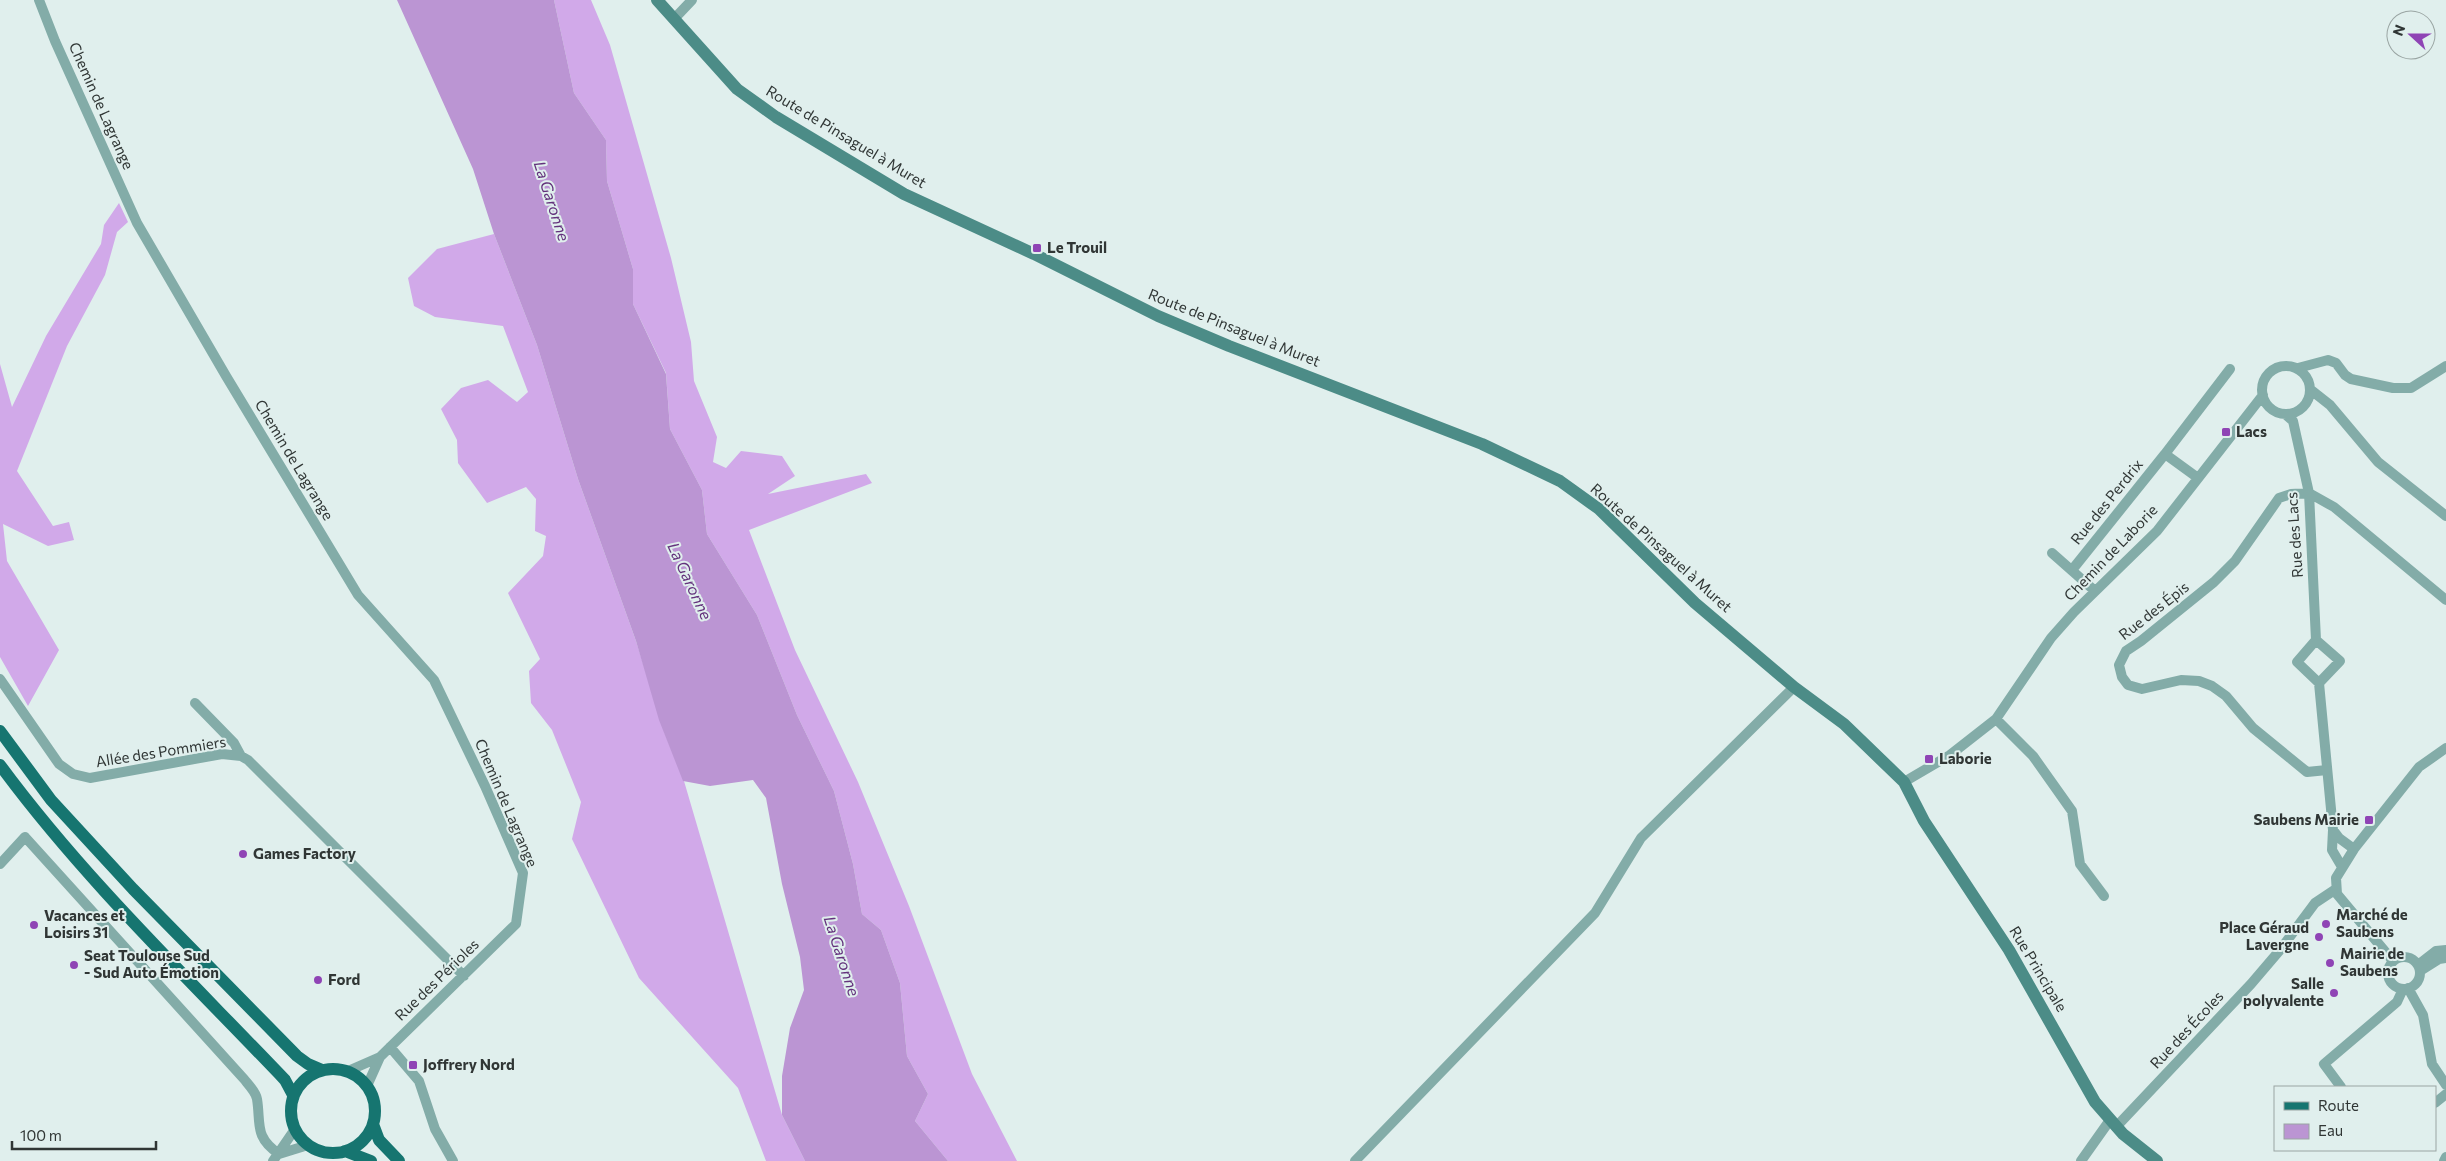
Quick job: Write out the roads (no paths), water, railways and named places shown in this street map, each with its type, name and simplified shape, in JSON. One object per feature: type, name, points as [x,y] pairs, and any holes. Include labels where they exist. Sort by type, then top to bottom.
[{"type":"main road","points":[[0,731],[51,800],[133,889],[297,1056],[308,1064],[322,1070]]},
{"type":"main road","points":[[0,765],[42,819],[148,938],[285,1080],[294,1095]]},
{"type":"main road","points":[[340,1069],[348,1072],[367,1086],[373,1098],[375,1111],[373,1124],[362,1140],[345,1151],[332,1153],[320,1151],[308,1145],[295,1129],[291,1111],[294,1095],[305,1079],[322,1070],[340,1069]]},
{"type":"main road","points":[[373,1124],[379,1140],[399,1161]]},
{"type":"main road","points":[[345,1151],[371,1161]]},
{"type":"street","name":"Chemin de Lagrange","points":[[39,0],[55,41],[138,224],[226,376],[358,595],[434,680],[486,786],[523,873],[516,924]]},
{"type":"street","name":"Route de Pinsaguel à Muret","points":[[657,0],[737,89],[776,117],[904,194],[1034,254],[1158,316],[1482,444],[1560,481],[1599,509],[1695,603],[1794,687],[1844,724],[1904,782]]},
{"type":"street","points":[[674,19],[692,0]]},
{"type":"street","points":[[2324,402],[2285,414],[2277,413],[2270,408],[2263,395],[2263,382],[2274,369],[2282,366],[2298,368],[2328,360],[2336,363],[2345,375],[2351,379],[2393,388],[2412,388],[2446,366]]},
{"type":"street","points":[[2307,377],[2320,362]]},
{"type":"street","points":[[2298,368],[2307,377],[2311,390],[2345,420],[2378,462],[2446,516]]},
{"type":"street","name":"Rue des Perdrix","points":[[2072,570],[2230,369]]},
{"type":"street","points":[[2301,408],[2311,390]]},
{"type":"street","name":"Chemin de Laborie","points":[[1904,782],[1950,755],[1996,719],[2051,638],[2095,591],[2157,531],[2263,395]]},
{"type":"street","points":[[2251,411],[2259,408],[2270,408]]},
{"type":"street","name":"Rue des Lacs","points":[[2296,430],[2301,408]]},
{"type":"street","name":"Rue des Lacs","points":[[2285,414],[2293,421],[2296,430],[2309,494],[2316,640]]},
{"type":"street","name":"Rue des Perdrix","points":[[2165,454],[2198,478]]},
{"type":"street","name":"Rue des Épis","points":[[2309,494],[2291,494],[2278,498],[2235,562],[2214,582],[2126,651],[2119,665],[2122,677],[2128,685],[2142,689],[2181,680],[2199,681],[2212,686],[2226,696],[2253,728],[2307,772],[2327,770]]},
{"type":"street","points":[[2309,494],[2334,507],[2446,600]]},
{"type":"street","name":"Rue des Perdrix","points":[[2052,553],[2095,591]]},
{"type":"street","points":[[2319,683],[2340,661],[2316,640],[2297,662],[2319,683],[2333,830],[2332,850],[2342,867]]},
{"type":"street","name":"Allée des Pommiers","points":[[0,679],[59,764],[73,774],[90,778],[222,754],[241,756],[266,777],[464,976]]},
{"type":"street","points":[[1354,1161],[1595,913],[1640,838],[1794,687]]},
{"type":"street","points":[[195,703],[234,743],[241,756]]},
{"type":"street","points":[[1996,719],[2033,756],[2072,811],[2080,864],[2104,896]]},
{"type":"street","points":[[2393,961],[2337,894],[2336,878],[2354,849],[2419,767],[2446,748]]},
{"type":"street","name":"Rue Principale","points":[[1904,782],[1924,821],[2009,950],[2095,1102],[2113,1123],[2157,1161]]},
{"type":"street","points":[[2333,830],[2339,838],[2354,849]]},
{"type":"street","points":[[0,864],[25,837],[244,1079],[257,1096],[258,1126],[275,1159]]},
{"type":"street","name":"Rue des Écoles","points":[[2081,1161],[2113,1123],[2251,984],[2280,950],[2315,903],[2336,889]]},
{"type":"street","name":"Rue des Périoles","points":[[367,1086],[380,1058],[390,1047],[516,924]]},
{"type":"street","points":[[2340,1086],[2324,1064],[2397,1002],[2405,989],[2418,980],[2419,968],[2436,951],[2446,950]]},
{"type":"street","points":[[2419,968],[2406,957],[2393,961],[2388,976],[2393,985],[2405,989],[2423,1015],[2432,1064],[2446,1085]]},
{"type":"street","points":[[2419,968],[2446,958]]},
{"type":"street","points":[[390,1047],[419,1081],[435,1129],[453,1161]]},
{"type":"street","name":"Rue des Périoles","points":[[348,1072],[380,1058]]},
{"type":"street","points":[[2436,1102],[2446,1094]]},
{"type":"street","points":[[275,1159],[295,1129]]},
{"type":"street","points":[[275,1159],[308,1145]]},
{"type":"street","points":[[2444,1161],[2446,1156]]},
{"type":"water","name":"La Garonne","points":[[397,0],[554,0],[574,93],[606,140],[607,181],[633,269],[633,304],[666,374],[670,429],[702,490],[707,534],[757,615],[797,715],[834,791],[853,864],[862,914],[881,930],[900,983],[907,1056],[928,1094],[915,1121],[948,1161],[805,1161],[782,1115],[782,1076],[790,1028],[804,990],[800,957],[782,884],[766,798],[753,780],[710,786],[683,781],[659,720],[636,641],[578,479],[537,345],[494,234],[473,169]]},
{"type":"place","name":"Le Trouil","points":[[1037,248]]},
{"type":"place","name":"Lacs","points":[[2226,432]]},
{"type":"place","name":"Laborie","points":[[1929,759]]},
{"type":"place","name":"Saubens Mairie","points":[[2369,820]]},
{"type":"place","name":"Games Factory","points":[[243,854]]},
{"type":"place","name":"Marché de Saubens","points":[[2326,924]]},
{"type":"place","name":"Vacances et Loisirs 31","points":[[34,925]]},
{"type":"place","name":"Place Géraud Lavergne","points":[[2319,937]]},
{"type":"place","name":"Mairie de Saubens","points":[[2330,963]]},
{"type":"place","name":"Seat Toulouse Sud - Sud Auto Émotion","points":[[74,965]]},
{"type":"place","name":"Ford","points":[[318,980]]},
{"type":"place","name":"Salle polyvalente","points":[[2334,993]]},
{"type":"place","name":"Joffrery Nord","points":[[413,1065]]}]
